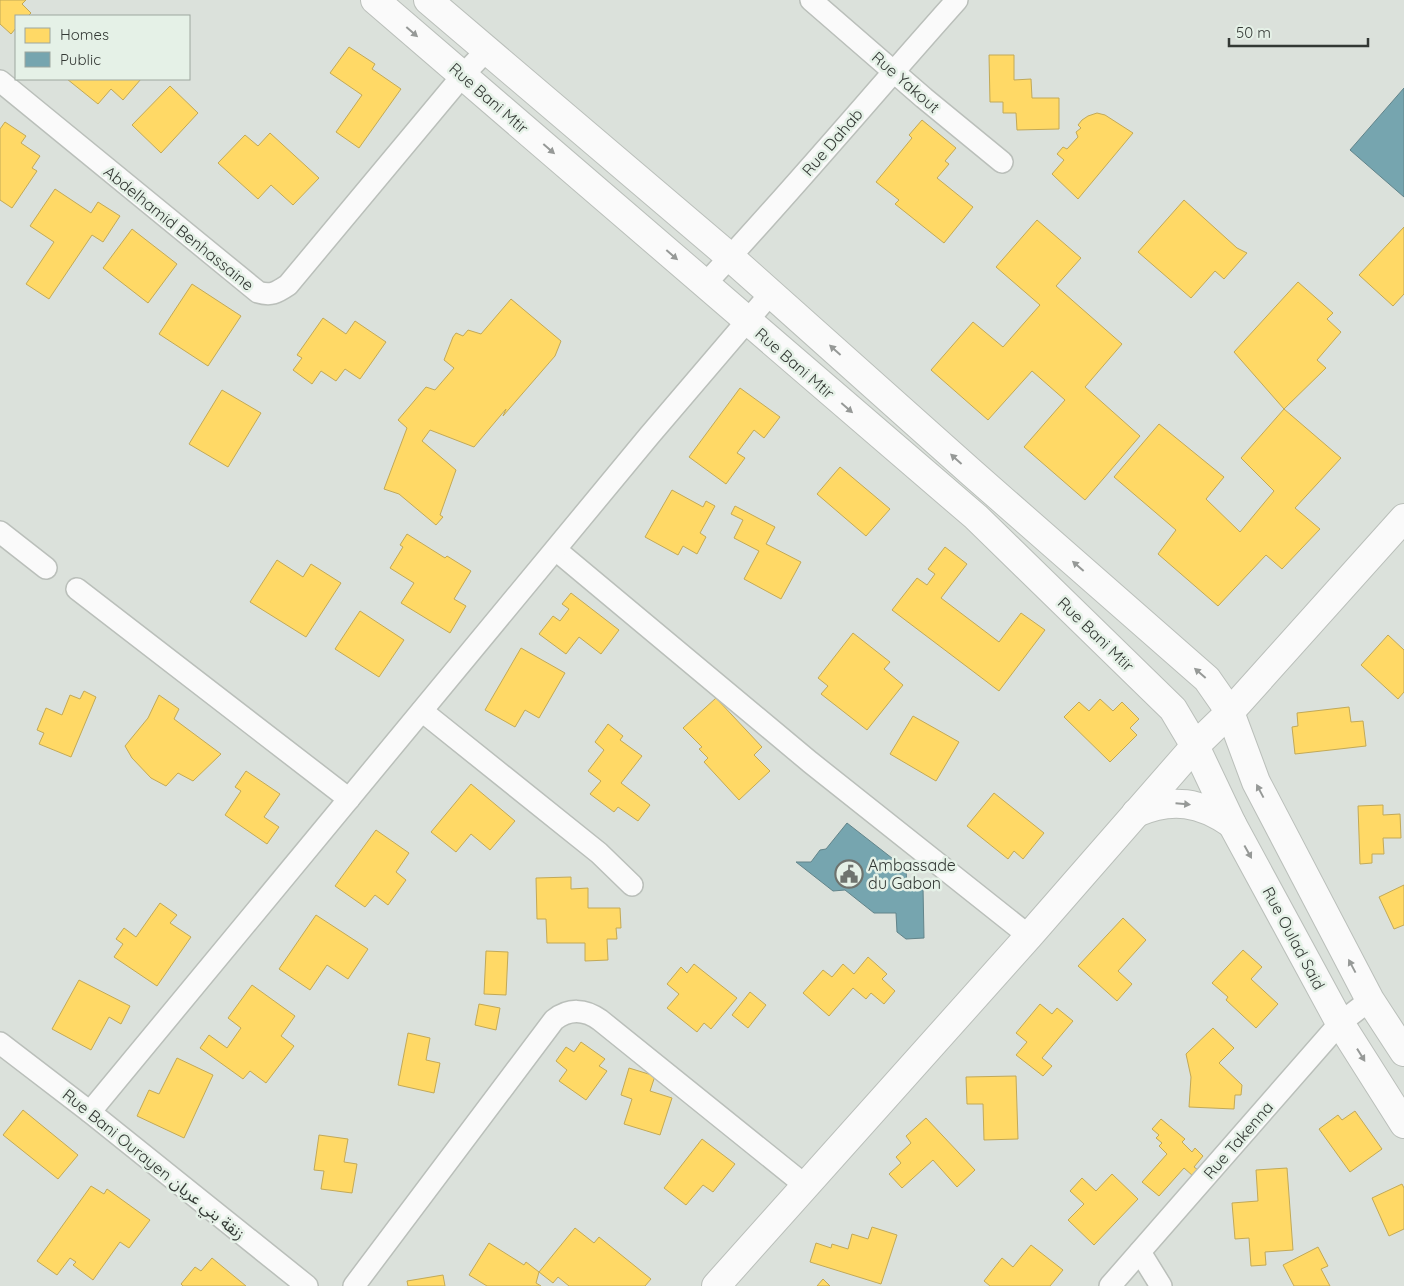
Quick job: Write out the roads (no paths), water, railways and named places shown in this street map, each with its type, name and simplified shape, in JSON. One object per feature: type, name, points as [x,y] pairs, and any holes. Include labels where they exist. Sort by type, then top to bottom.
[{"type":"street","name":"Rue Bani Mtir","points":[[375,0],[706,283],[747,322],[976,518],[1173,709],[1195,746]]},
{"type":"street","name":"Rue Bani Mtir","points":[[428,0],[730,257],[1206,679],[1230,712]]},
{"type":"street","name":"Rue Yakout","points":[[811,0],[893,72],[1002,162]]},
{"type":"street","name":"Rue Dahab","points":[[706,283],[815,163],[957,0]]},
{"type":"street","name":"Abdelhamid Benhassaine","points":[[0,81],[258,292],[268,295],[275,294],[288,285],[463,75],[486,51]]},
{"type":"street","points":[[90,1112],[649,436],[771,293]]},
{"type":"street","points":[[716,1286],[1029,936],[1195,746],[1230,712],[1404,518]]},
{"type":"street","points":[[0,532],[46,568]]},
{"type":"street","points":[[556,550],[810,762],[1029,936]]},
{"type":"street","points":[[77,590],[349,799]]},
{"type":"street","points":[[422,711],[599,853],[632,886]]},
{"type":"street","points":[[1230,712],[1256,782],[1370,1000],[1404,1052]]},
{"type":"street","name":"Rue Oulad Said","points":[[1195,746],[1232,824],[1340,1023],[1404,1124]]},
{"type":"street","points":[[1136,813],[1152,806],[1186,804],[1218,814],[1232,824]]},
{"type":"street","name":"Rue Takenna","points":[[1110,1286],[1340,1023],[1370,1000]]},
{"type":"street","points":[[354,1286],[554,1020],[561,1014],[570,1011],[587,1013],[600,1020],[806,1186]]},
{"type":"street","name":"Rue Bani Ourayen زنقة بني عريان","points":[[0,1043],[90,1112],[307,1286]]},
{"type":"street","points":[[1140,1252],[1161,1286]]},
{"type":"place","name":"Ambassade du Gabon","points":[[849,874]]}]
